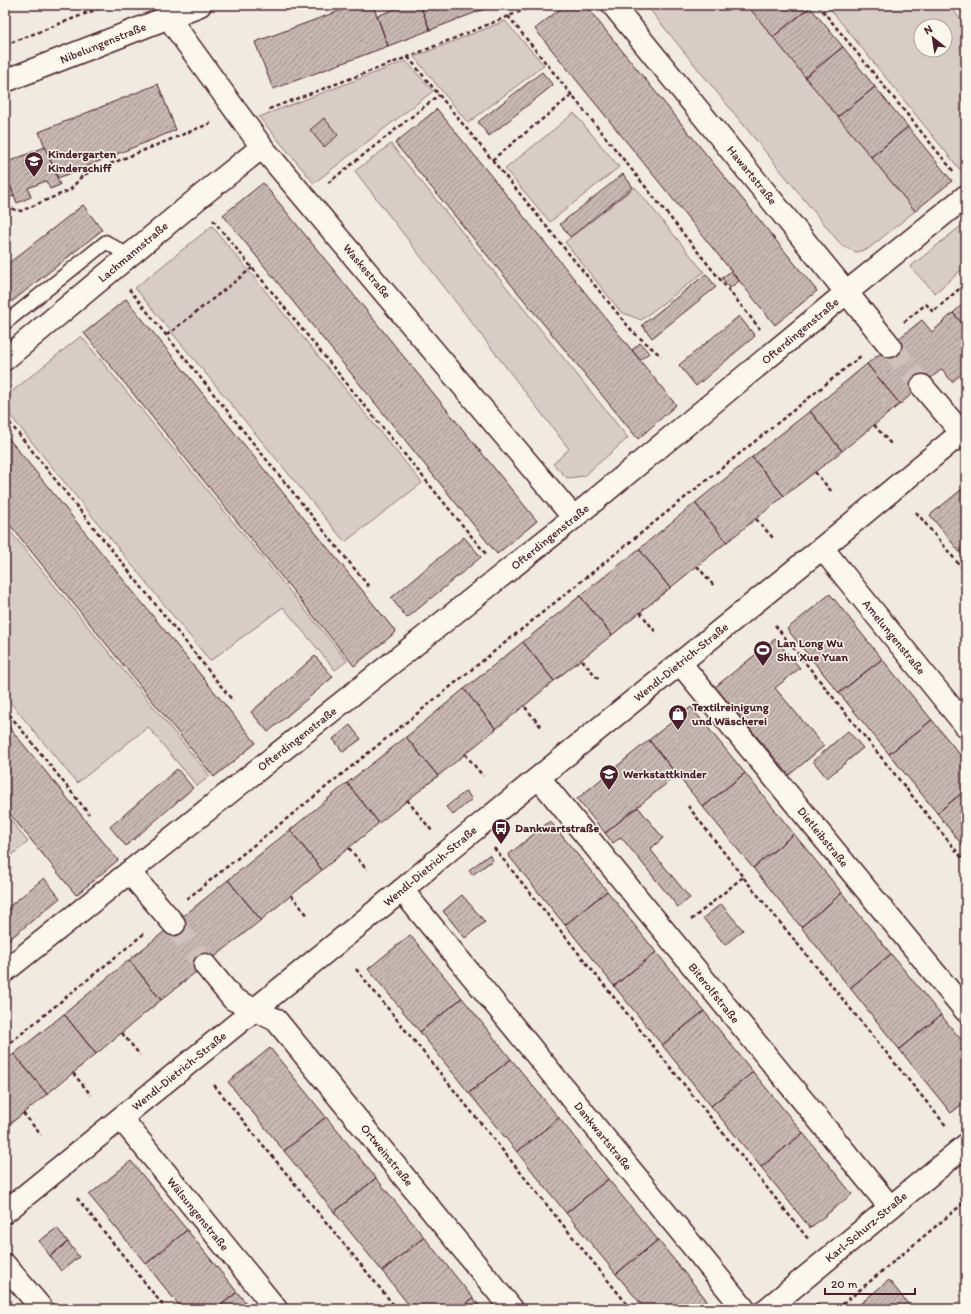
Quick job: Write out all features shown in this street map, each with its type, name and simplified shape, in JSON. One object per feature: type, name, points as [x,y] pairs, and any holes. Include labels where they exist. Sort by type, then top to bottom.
[{"type":"street","name":"Nibelungenstraße","points":[[5,81],[200,5]]},
{"type":"street","name":"Hawartstraße","points":[[613,5],[886,342]]},
{"type":"street","name":"Waskestraße","points":[[168,17],[262,147],[574,518]]},
{"type":"street","name":"Lachmannstraße","points":[[5,358],[262,147]]},
{"type":"street","name":"Ofterdingenstraße","points":[[5,971],[574,518],[847,292],[966,196]]},
{"type":"street","points":[[922,386],[965,433]]},
{"type":"street","name":"Wendl-Dietrich-Straße","points":[[5,1212],[402,890],[454,846],[965,433]]},
{"type":"street","name":"Amelungenstraße","points":[[822,548],[966,726]]},
{"type":"street","name":"Dietleibstraße","points":[[680,663],[966,1012]]},
{"type":"street","name":"Biterolfstraße","points":[[539,778],[890,1207]]},
{"type":"street","points":[[129,872],[170,920]]},
{"type":"street","name":"Dankwartstraße","points":[[402,890],[744,1309]]},
{"type":"street","points":[[205,965],[233,999],[254,1009]]},
{"type":"street","name":"Ortweinstraße","points":[[254,1009],[276,1020],[512,1309]]},
{"type":"street","name":"Wälsungenstraße","points":[[121,1118],[276,1309]]},
{"type":"street","name":"Karl-Schurz-Straße","points":[[766,1309],[966,1145]]},
{"type":"street","points":[[5,1265],[42,1309]]},
{"type":"lane","points":[[5,323],[106,242],[121,262]]},
{"type":"path","points":[[82,5],[86,14]]},
{"type":"path","points":[[5,45],[108,5]]},
{"type":"path","points":[[5,207],[21,211],[70,190],[84,175],[240,116],[408,57],[536,5]]},
{"type":"path","points":[[818,5],[957,176]]},
{"type":"path","points":[[958,5],[966,15]]},
{"type":"path","points":[[508,16],[763,332]]},
{"type":"path","points":[[408,57],[632,331],[660,356]]},
{"type":"path","points":[[307,200],[439,95]]},
{"type":"path","points":[[492,160],[572,95]]},
{"type":"path","points":[[196,200],[488,556]]},
{"type":"path","points":[[121,262],[167,335],[370,588]]},
{"type":"path","points":[[167,335],[252,268]]},
{"type":"path","points":[[5,1047],[170,920],[886,342],[926,304],[933,312],[966,283]]},
{"type":"path","points":[[5,417],[233,701]]},
{"type":"path","points":[[874,425],[891,444]]},
{"type":"path","points":[[815,472],[832,492]]},
{"type":"path","points":[[916,512],[966,573]]},
{"type":"path","points":[[756,518],[774,539]]},
{"type":"path","points":[[697,566],[715,587]]},
{"type":"path","points":[[640,612],[657,634]]},
{"type":"path","points":[[775,625],[966,863]]},
{"type":"path","points":[[582,660],[600,681]]},
{"type":"path","points":[[524,707],[542,728]]},
{"type":"path","points":[[5,709],[89,814]]},
{"type":"path","points":[[465,754],[483,776]]},
{"type":"path","points":[[407,800],[436,836]]},
{"type":"path","points":[[688,806],[743,877],[947,1128]]},
{"type":"path","points":[[349,848],[367,870]]},
{"type":"path","points":[[494,848],[826,1260]]},
{"type":"path","points":[[670,938],[743,877]]},
{"type":"path","points":[[291,895],[309,917]]},
{"type":"path","points":[[356,969],[631,1309]]},
{"type":"path","points":[[122,1033],[140,1055]]},
{"type":"path","points":[[73,1073],[91,1095]]},
{"type":"path","points":[[214,1085],[397,1309]]},
{"type":"path","points":[[23,1113],[41,1135]]},
{"type":"path","points":[[77,1198],[166,1309]]},
{"type":"path","points":[[837,1309],[966,1201]]},
{"type":"shaded area","points":[[646,5],[747,5],[915,211],[868,249],[856,252],[842,246]]},
{"type":"shaded area","points":[[827,5],[949,5],[966,26],[966,169],[962,172]]},
{"type":"shaded area","points":[[505,21],[544,65],[468,123],[414,57]]},
{"type":"shaded area","points":[[406,61],[433,91],[314,183],[259,117]]},
{"type":"shaded area","points":[[574,113],[619,167],[550,222],[505,169]]},
{"type":"shaded area","points":[[391,144],[628,438],[584,476],[567,478],[553,464],[569,449],[355,171]]},
{"type":"shaded area","points":[[635,187],[704,272],[641,320],[621,312],[565,242]]},
{"type":"shaded area","points":[[966,222],[966,266],[935,293],[910,267]]},
{"type":"shaded area","points":[[212,226],[422,483],[345,542],[135,288]]},
{"type":"shaded area","points":[[81,336],[347,661],[335,670],[283,607],[210,661],[5,409],[5,397]]},
{"type":"shaded area","points":[[5,525],[210,776],[197,786],[148,727],[77,783],[5,696]]},
{"type":"shaded area","points":[[5,813],[28,842],[5,860]]},
{"type":"building","points":[[355,5],[373,5],[388,46],[273,89],[255,42]]},
{"type":"building","points":[[406,5],[420,5],[430,30],[388,46],[377,16]]},
{"type":"building","points":[[420,5],[495,5],[430,30]]},
{"type":"building","points":[[565,5],[585,5],[817,291],[775,325],[535,29]]},
{"type":"building","points":[[747,5],[808,5],[810,7],[773,37]]},
{"type":"building","points":[[810,7],[843,47],[805,77],[773,37]]},
{"type":"building","points":[[843,47],[875,87],[838,117],[805,77]]},
{"type":"building","points":[[542,72],[553,85],[489,136],[478,122]]},
{"type":"building","points":[[158,84],[176,130],[58,178],[39,132]]},
{"type":"building","points":[[875,87],[908,127],[871,157],[838,117]]},
{"type":"building","points":[[437,109],[676,405],[638,439],[395,143]]},
{"type":"building","points":[[324,118],[338,135],[324,147],[310,130]]},
{"type":"building","points":[[908,127],[952,181],[915,211],[871,157]]},
{"type":"building","points":[[45,147],[60,185],[50,189],[46,181],[28,188],[31,197],[17,203],[5,172],[5,163]]},
{"type":"building","points":[[5,172],[14,196],[5,199]]},
{"type":"building","points":[[623,174],[633,187],[570,237],[560,224]]},
{"type":"building","points":[[263,183],[537,521],[497,554],[223,215]]},
{"type":"building","points":[[83,205],[102,230],[5,307],[5,266]]},
{"type":"building","points":[[731,271],[739,281],[730,288],[722,278]]},
{"type":"building","points":[[706,274],[716,287],[652,338],[642,325]]},
{"type":"building","points":[[126,299],[396,632],[354,666],[84,333]]},
{"type":"building","points":[[966,301],[966,328],[953,313]]},
{"type":"building","points":[[953,313],[966,328],[966,370],[952,382],[942,369],[900,404],[867,364],[922,320],[932,332]]},
{"type":"building","points":[[739,316],[755,336],[696,386],[679,365]]},
{"type":"building","points":[[640,343],[649,353],[640,360],[632,350]]},
{"type":"building","points":[[867,364],[900,404],[842,451],[810,411]]},
{"type":"building","points":[[810,411],[842,451],[784,496],[752,457]]},
{"type":"building","points":[[5,434],[256,743],[214,777],[5,519]]},
{"type":"building","points":[[752,457],[784,496],[727,542],[695,503]]},
{"type":"building","points":[[966,486],[966,560],[930,515]]},
{"type":"building","points":[[695,503],[727,542],[670,588],[639,549]]},
{"type":"building","points":[[464,537],[481,557],[407,618],[391,598]]},
{"type":"building","points":[[639,549],[670,588],[612,635],[580,596]]},
{"type":"building","points":[[830,594],[882,659],[839,693],[787,629]]},
{"type":"building","points":[[580,596],[612,635],[554,681],[523,642]]},
{"type":"building","points":[[775,639],[800,668],[775,688],[824,746],[789,775],[715,687]]},
{"type":"building","points":[[523,642],[554,681],[496,729],[464,689]]},
{"type":"building","points":[[315,656],[333,677],[268,732],[251,712]]},
{"type":"building","points":[[882,659],[932,720],[889,754],[839,693]]},
{"type":"building","points":[[464,689],[496,729],[438,776],[406,737]]},
{"type":"building","points":[[691,707],[745,773],[703,807],[649,740]]},
{"type":"building","points":[[932,720],[966,762],[966,790],[937,813],[889,754]]},
{"type":"building","points":[[5,722],[118,860],[76,895],[5,808]]},
{"type":"building","points":[[350,725],[361,739],[343,752],[333,739]]},
{"type":"building","points":[[848,731],[863,748],[827,778],[813,761]]},
{"type":"building","points":[[406,737],[438,776],[379,823],[347,783]]},
{"type":"building","points":[[649,740],[677,775],[605,833],[577,799]]},
{"type":"building","points":[[177,769],[193,788],[126,846],[110,827]]},
{"type":"building","points":[[745,773],[794,834],[753,868],[703,807]]},
{"type":"building","points":[[347,783],[379,823],[322,870],[290,830]]},
{"type":"building","points":[[966,790],[966,850],[937,813]]},
{"type":"building","points":[[466,791],[472,799],[453,815],[446,807]]},
{"type":"building","points":[[638,807],[663,838],[650,849],[690,898],[678,907],[621,837],[613,843],[605,833]]},
{"type":"building","points":[[550,821],[607,891],[565,925],[508,855]]},
{"type":"building","points":[[290,830],[322,870],[261,920],[228,880]]},
{"type":"building","points":[[794,834],[842,893],[801,927],[753,868]]},
{"type":"building","points":[[489,855],[493,860],[472,875],[469,870]]},
{"type":"building","points":[[44,878],[60,898],[5,943],[5,910]]},
{"type":"building","points":[[228,880],[261,920],[161,1000],[129,960]]},
{"type":"building","points":[[607,891],[656,952],[614,986],[565,925]]},
{"type":"building","points":[[842,893],[891,954],[850,988],[801,927]]},
{"type":"building","points":[[462,895],[485,922],[465,938],[443,911]]},
{"type":"building","points":[[721,904],[743,930],[725,945],[703,918]]},
{"type":"building","points":[[410,935],[462,998],[420,1032],[368,969]]},
{"type":"building","points":[[656,952],[704,1011],[662,1045],[614,986]]},
{"type":"building","points":[[891,954],[941,1015],[899,1049],[850,988]]},
{"type":"building","points":[[129,960],[161,1000],[96,1054],[64,1014]]},
{"type":"building","points":[[462,998],[511,1059],[469,1093],[420,1032]]},
{"type":"building","points":[[704,1011],[753,1072],[711,1106],[662,1045]]},
{"type":"building","points":[[64,1014],[96,1054],[47,1094],[14,1054]]},
{"type":"building","points":[[941,1015],[966,1046],[966,1101],[951,1113],[899,1049]]},
{"type":"building","points":[[270,1048],[326,1117],[284,1151],[228,1082]]},
{"type":"building","points":[[14,1054],[47,1094],[5,1128],[5,1061]]},
{"type":"building","points":[[511,1059],[559,1118],[517,1152],[469,1093]]},
{"type":"building","points":[[753,1072],[803,1133],[761,1167],[711,1106]]},
{"type":"building","points":[[326,1117],[376,1178],[334,1212],[284,1151]]},
{"type":"building","points":[[559,1118],[608,1179],[566,1213],[517,1152]]},
{"type":"building","points":[[803,1133],[852,1194],[810,1228],[761,1167]]},
{"type":"building","points":[[131,1161],[187,1230],[146,1264],[89,1195]]},
{"type":"building","points":[[376,1178],[424,1237],[382,1271],[334,1212]]},
{"type":"building","points":[[608,1179],[658,1240],[616,1274],[566,1213]]},
{"type":"building","points":[[57,1228],[68,1242],[50,1256],[39,1241]]},
{"type":"building","points":[[187,1230],[237,1292],[216,1309],[182,1309],[146,1264]]},
{"type":"building","points":[[424,1237],[473,1298],[460,1309],[412,1309],[382,1271]]},
{"type":"building","points":[[658,1240],[713,1308],[712,1309],[645,1309],[616,1274]]},
{"type":"building","points":[[68,1242],[79,1257],[61,1271],[50,1256]]},
{"type":"building","points":[[889,1280],[912,1309],[854,1309]]},
{"type":"building","points":[[237,1292],[251,1309],[216,1309]]},
{"type":"building","points":[[473,1298],[482,1309],[460,1309]]},
{"type":"building","points":[[5,1300],[12,1309],[5,1309]]},
{"type":"tunnel","points":[[890,346],[922,386]]},
{"type":"tunnel","points":[[174,924],[205,965]]},
{"type":"place","name":"Kindergarten Kinderschiff","points":[[34,178]]},
{"type":"place","name":"Lan Long Wu Shu Xue Yuan","points":[[763,667]]},
{"type":"place","name":"Textilreinigung und Wäscherei","points":[[678,731]]},
{"type":"place","name":"Werkstattkinder","points":[[609,791]]},
{"type":"place","name":"Dankwartstraße","points":[[501,845]]}]
